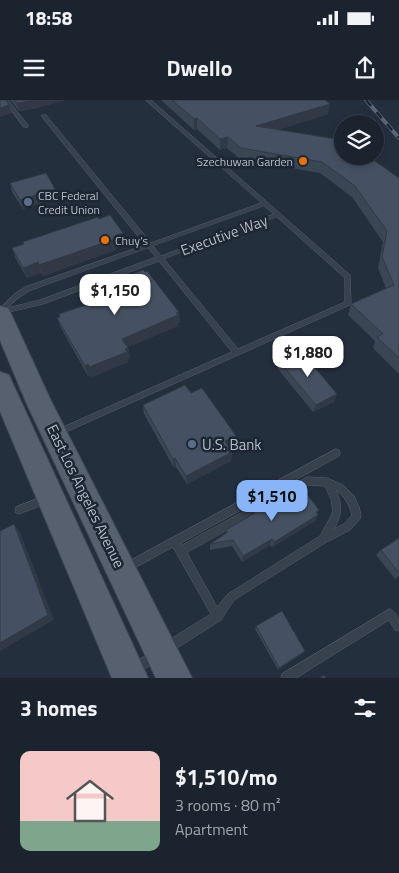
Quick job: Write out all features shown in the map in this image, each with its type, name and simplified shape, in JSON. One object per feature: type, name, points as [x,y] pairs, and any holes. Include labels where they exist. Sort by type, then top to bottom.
[{"type":"main road","name":"East Los Angeles Avenue","points":[[0,312],[55,434],[174,678]]},
{"type":"main road","name":"East Los Angeles Avenue","points":[[0,382],[129,675]]},
{"type":"lane","points":[[6,100],[26,126]]},
{"type":"lane","points":[[55,434],[348,303],[348,277],[148,100]]},
{"type":"lane","points":[[44,116],[237,353]]},
{"type":"lane","name":"Executive Way","points":[[0,312],[15,297],[28,289],[265,204]]},
{"type":"lane","name":"Executive Way","points":[[0,312],[41,302],[277,215]]},
{"type":"lane","points":[[122,570],[336,453]]},
{"type":"lane","points":[[129,675],[160,652],[217,616],[231,597],[322,540],[347,527],[357,516],[354,502],[347,494],[326,482],[308,481],[181,551]]},
{"type":"lane","points":[[322,540],[336,518],[338,509],[337,500],[326,482]]},
{"type":"lane","points":[[19,510],[51,497]]},
{"type":"lane","points":[[175,541],[217,616]]},
{"type":"lane","points":[[286,678],[390,614],[399,626]]},
{"type":"building","points":[[0,100],[6,100],[9,105],[0,108]]},
{"type":"building","points":[[15,100],[34,100],[17,103]]},
{"type":"building","points":[[172,100],[325,100],[330,104],[256,126],[334,139],[334,165],[381,165],[399,178],[399,358],[377,337],[383,334],[351,304],[394,285],[382,257],[387,231],[355,186],[322,162],[241,148],[228,137],[220,139],[197,118],[194,119]]},
{"type":"building","points":[[46,173],[55,189],[20,200],[10,183]]},
{"type":"building","points":[[110,215],[123,233],[113,237],[115,239],[39,265],[38,262],[23,268],[12,248],[24,244],[23,242],[98,217],[99,219]]},
{"type":"building","points":[[143,270],[147,271],[179,312],[176,313],[178,315],[122,339],[128,348],[125,349],[127,352],[89,367],[88,364],[85,366],[57,318],[60,317],[59,314],[86,305],[80,296],[84,294],[83,292]]},
{"type":"building","points":[[301,351],[337,394],[316,405],[279,361]]},
{"type":"building","points":[[185,385],[191,393],[202,388],[236,436],[225,441],[232,452],[186,476],[175,458],[173,459],[143,405]]},
{"type":"building","points":[[302,487],[319,510],[316,512],[318,515],[274,542],[272,539],[243,556],[233,540],[210,544],[228,532],[226,530],[254,512]]},
{"type":"building","points":[[14,524],[48,615],[0,643],[0,531]]},
{"type":"building","points":[[399,538],[399,573],[381,550]]},
{"type":"building","points":[[282,611],[305,651],[279,668],[256,626]]},
{"type":"railway","points":[[366,100],[399,138]]},
{"type":"place","name":"Szechuwan Garden","points":[[303,161]]},
{"type":"place","name":"CBC Federal Credit Union","points":[[28,202]]},
{"type":"place","name":"Chuy's","points":[[105,240]]},
{"type":"place","name":"U.S. Bank","points":[[192,444]]}]
